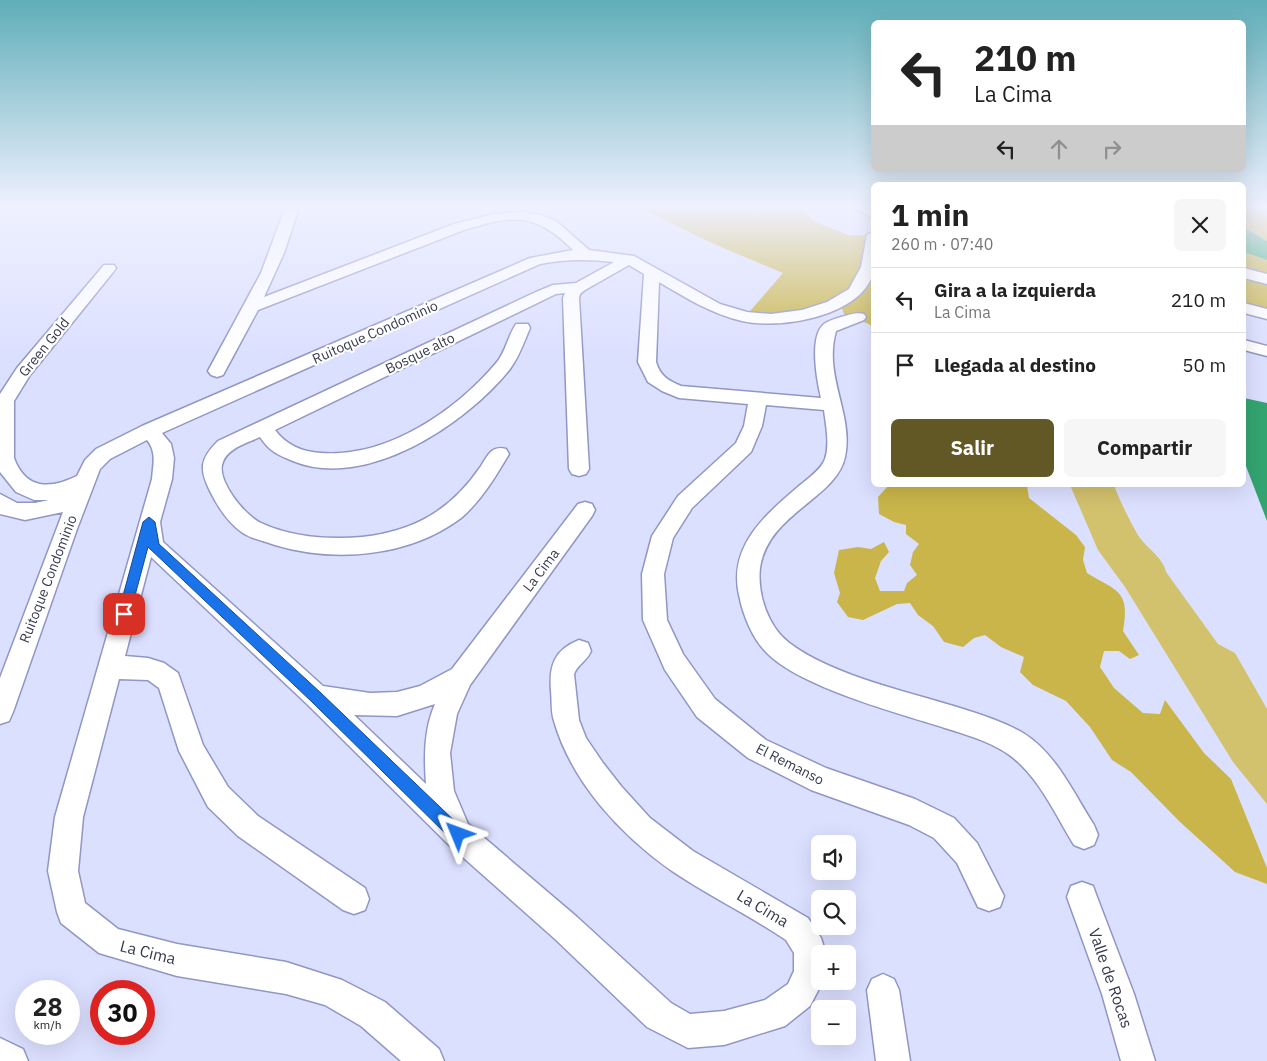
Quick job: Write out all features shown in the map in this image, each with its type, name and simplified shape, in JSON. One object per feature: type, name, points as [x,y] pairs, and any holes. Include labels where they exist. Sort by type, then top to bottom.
[{"type":"street","points":[[216,371],[276,257]]},
{"type":"street","points":[[249,308],[384,257]]},
{"type":"street","name":"Ruitoque Condominio","points":[[0,712],[82,490],[92,465],[103,454],[149,431],[535,261],[555,257]]},
{"type":"street","name":"Ruitoque Condominio","points":[[607,257],[629,259],[714,307],[745,317],[770,319],[805,315],[833,306],[855,292],[868,268],[870,257]]},
{"type":"street","name":"Bosque alto","points":[[499,454],[474,494],[447,517],[406,536],[373,544],[332,547],[286,540],[250,527],[228,506],[213,478],[211,470],[212,462],[225,446],[542,295],[560,289],[580,287],[629,259]]},
{"type":"street","name":"Green Gold","points":[[82,490],[71,488],[34,492],[23,487],[8,469],[4,458],[5,401],[23,372],[109,268]]},
{"type":"street","points":[[652,271],[647,362],[649,372],[656,380],[666,387],[679,392],[832,405]]},
{"type":"street","points":[[1246,274],[1267,279]]},
{"type":"street","points":[[579,469],[571,298],[573,292],[580,287]]},
{"type":"street","points":[[1246,309],[1267,314]]},
{"type":"street","points":[[858,318],[829,328],[822,352],[823,366],[832,405],[836,440],[834,460],[823,477],[779,513],[760,536],[749,560],[748,589],[757,621],[779,649],[817,674],[985,728],[1020,747],[1038,764],[1084,835]]},
{"type":"street","points":[[264,428],[279,447],[297,456],[323,461],[354,459],[386,451],[418,437],[448,418],[475,394],[504,365],[522,328]]},
{"type":"street","points":[[1246,346],[1267,351]]},
{"type":"street","name":"El Remanso","points":[[758,399],[753,426],[744,446],[685,502],[663,536],[653,574],[655,620],[674,662],[706,708],[757,749],[821,780],[915,813],[944,828],[967,853],[989,896]]},
{"type":"street","name":"La Cima","points":[[149,431],[161,444],[164,458],[162,479],[69,817],[63,871],[72,912],[110,942],[177,960],[286,978],[331,991],[372,1014],[427,1061]]},
{"type":"street","points":[[0,502],[15,511],[39,509],[82,490]]},
{"type":"street","points":[[39,509],[55,491]]},
{"type":"street","name":"La Cima","points":[[458,834],[440,792],[437,753],[444,713],[461,677],[585,510]]},
{"type":"street","name":"La Cima","points":[[149,522],[153,546],[317,697],[458,834],[566,928],[659,1015],[688,1031],[724,1028],[773,1014],[799,995],[810,974],[810,949],[797,929],[683,861],[640,828],[593,773],[577,747],[566,720],[562,696],[562,674],[567,660],[579,650]]},
{"type":"street","points":[[109,669],[149,668],[161,673],[169,681],[192,751],[218,797],[248,826],[354,899]]},
{"type":"street","name":"La Cima","points":[[317,697],[355,704],[387,705],[422,698],[461,677]]},
{"type":"street","name":"Valle de Rocas","points":[[1082,897],[1118,994],[1138,1061]]},
{"type":"street","points":[[883,990],[893,1061]]},
{"type":"street","points":[[0,1056],[10,1061]]},
{"type":"shaded area","points":[[744,257],[866,257],[855,292],[805,315],[745,317],[783,273]]},
{"type":"shaded area","points":[[1246,257],[1257,257],[1267,260],[1267,311],[1246,305]]},
{"type":"shaded area","points":[[1257,257],[1267,257],[1267,260]]},
{"type":"shaded area","points":[[871,277],[871,326],[844,314],[842,308],[864,288]]},
{"type":"shaded area","points":[[1246,398],[1267,403],[1267,521],[1246,466]]},
{"type":"shaded area","points":[[887,487],[1027,487],[1029,498],[1076,535],[1085,547],[1083,560],[1087,573],[1114,589],[1123,600],[1125,618],[1123,631],[1139,655],[1130,659],[1119,651],[1104,651],[1100,667],[1114,688],[1143,713],[1160,714],[1165,700],[1204,753],[1231,779],[1267,868],[1267,884],[1235,872],[1179,821],[1131,772],[1112,760],[1090,727],[1066,701],[1033,685],[1020,672],[1024,657],[1001,647],[985,635],[974,638],[963,647],[944,642],[933,626],[918,615],[910,603],[897,604],[863,620],[848,617],[837,602],[840,593],[834,573],[839,550],[858,547],[871,549],[884,542],[889,552],[881,561],[875,578],[880,591],[904,591],[907,583],[917,575],[910,565],[913,552],[919,544],[906,534],[906,525],[894,522],[879,514],[878,497]]},
{"type":"shaded area","points":[[1071,487],[1115,487],[1140,538],[1162,562],[1166,572],[1218,644],[1235,653],[1267,709],[1267,804],[1233,762],[1125,587],[1098,550]]},
{"type":"route","points":[[124,614],[149,522],[153,546],[317,697],[458,834]]}]
